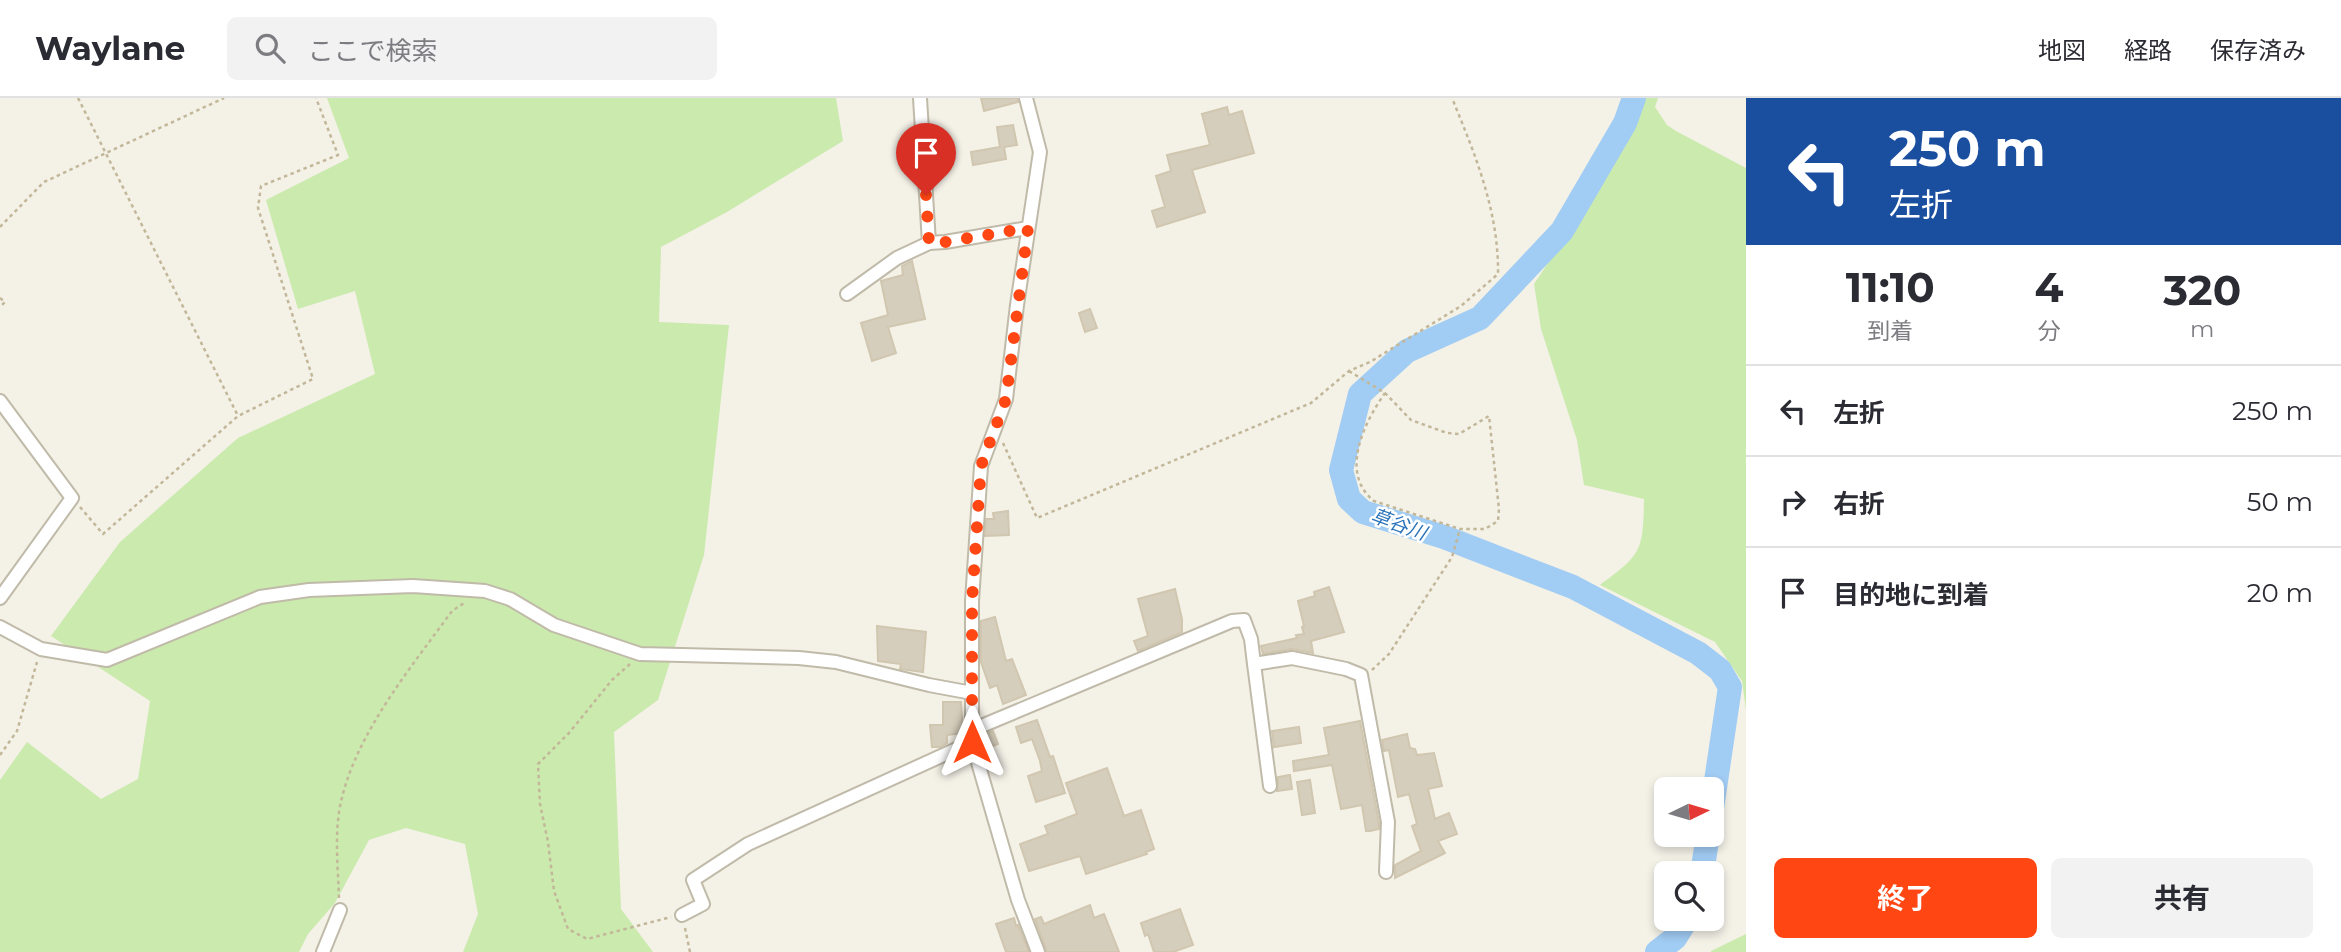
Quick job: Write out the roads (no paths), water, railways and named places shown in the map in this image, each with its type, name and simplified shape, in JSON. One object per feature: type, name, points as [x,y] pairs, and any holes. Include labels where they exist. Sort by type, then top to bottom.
[{"type":"street","points":[[920,98],[929,243]]},
{"type":"street","points":[[1026,98],[1040,152],[1006,399],[981,466],[972,601],[972,736],[1018,900],[1038,952]]},
{"type":"street","points":[[847,294],[897,258],[929,243],[1028,228]]},
{"type":"street","points":[[0,401],[72,498],[0,598]]},
{"type":"street","points":[[0,627],[41,649],[107,660],[260,597],[309,590],[413,586],[485,591],[510,599],[554,625],[640,654],[799,658],[836,662],[972,693]]},
{"type":"street","points":[[682,915],[703,904],[693,880],[748,844],[972,736],[1232,621],[1244,621],[1251,639],[1270,786]]},
{"type":"street","points":[[1254,664],[1292,658],[1346,669],[1361,675],[1388,822],[1386,872]]},
{"type":"street","points":[[323,952],[340,910]]},
{"type":"waterway","name":"草谷川","points":[[1634,98],[1625,123],[1562,231],[1480,318],[1407,351],[1360,394],[1341,470],[1349,499],[1363,512],[1444,537],[1573,587],[1698,653],[1720,670],[1730,687],[1717,777]]},
{"type":"waterway","name":"草谷川","points":[[1704,861],[1706,847]]},
{"type":"waterway","name":"草谷川","points":[[1657,952],[1679,931]]}]
